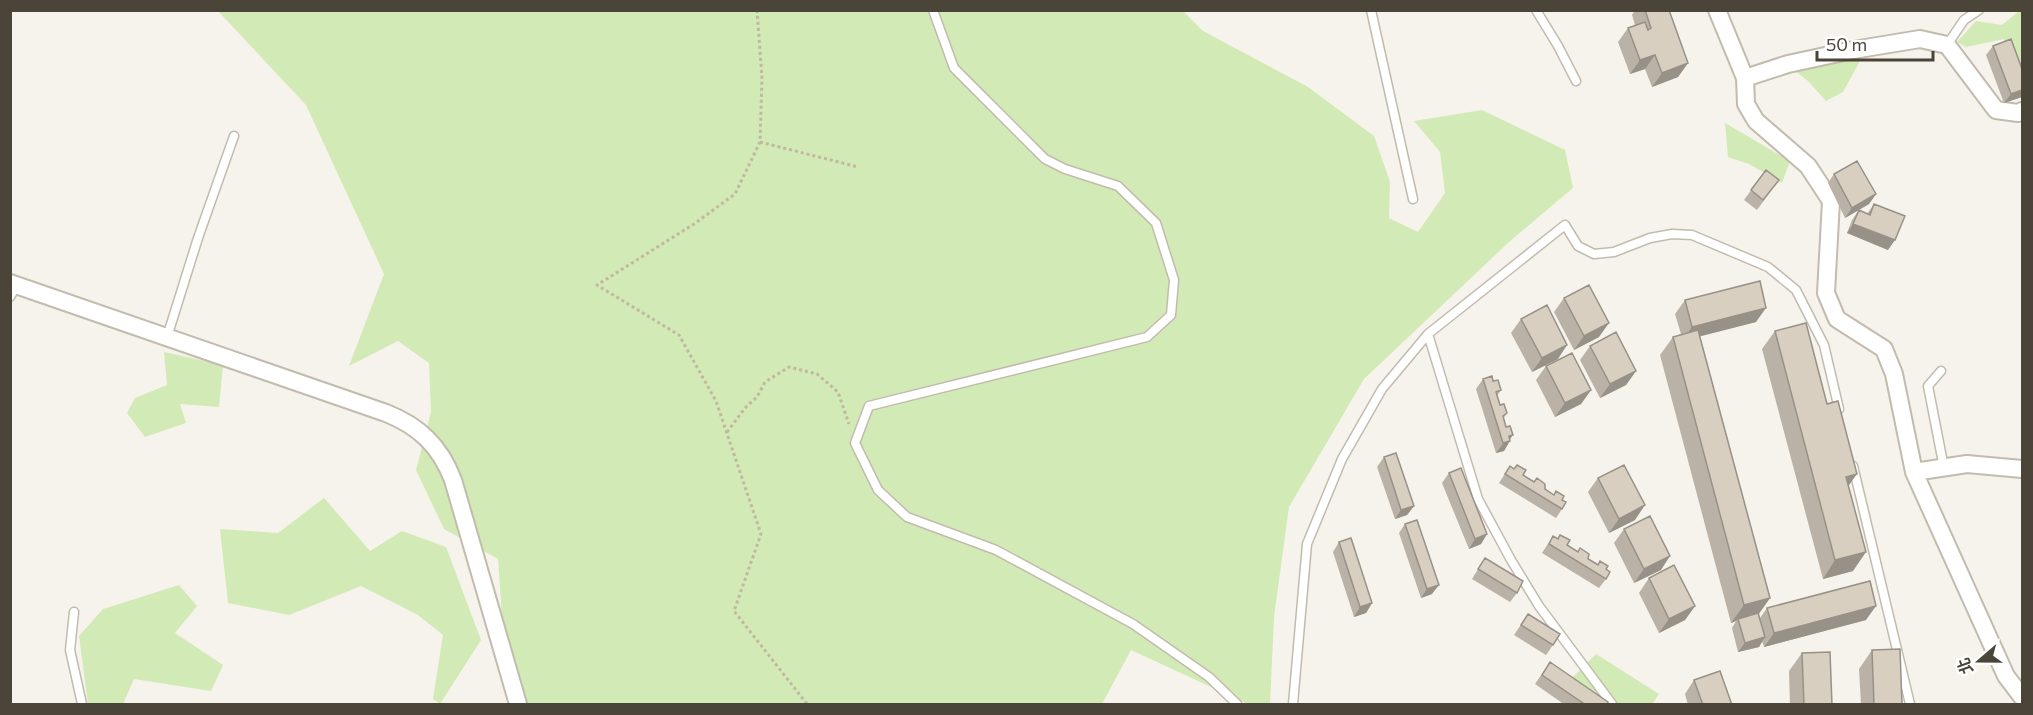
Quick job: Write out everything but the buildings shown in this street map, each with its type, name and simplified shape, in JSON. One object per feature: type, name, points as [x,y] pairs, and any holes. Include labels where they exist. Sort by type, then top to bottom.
[{"type":"street","points":[[1717,10],[1744,78],[1746,104],[1756,121],[1808,166],[1831,201],[1826,293],[1837,319],[1884,349],[1894,374],[1914,472],[2006,676],[2022,697]]},
{"type":"street","points":[[1744,78],[1788,64],[1920,39],[1947,45],[1996,110],[2018,113],[2022,111]]},
{"type":"street","points":[[13,288],[167,337],[386,413],[412,425],[433,444],[443,458],[453,480],[518,705]]},
{"type":"street","points":[[1914,472],[1966,464],[2022,469]]},
{"type":"lane","points":[[933,10],[954,68],[1045,159],[1065,169],[1118,186],[1156,223],[1174,280],[1172,315],[1147,337],[869,406],[855,443],[878,490],[907,518],[996,550],[1133,624],[1209,677],[1236,705]]},
{"type":"lane","points":[[1371,10],[1413,199]]},
{"type":"lane","points":[[1536,10],[1576,81]]},
{"type":"lane","points":[[1947,45],[1964,20],[1979,10]]},
{"type":"lane","points":[[167,337],[198,237],[234,136]]},
{"type":"lane","points":[[1293,705],[1307,544],[1342,459],[1382,389],[1428,334],[1565,225],[1578,246],[1594,254],[1614,252],[1650,237],[1672,234],[1692,235],[1768,267],[1796,290],[1824,345],[1841,414]]},
{"type":"lane","points":[[1428,334],[1478,499],[1539,606],[1612,705]]},
{"type":"lane","points":[[1941,371],[1928,386],[1944,468]]},
{"type":"lane","points":[[1852,461],[1910,705]]},
{"type":"lane","points":[[74,612],[70,650],[82,705]]},
{"type":"path","points":[[757,10],[762,78],[760,142],[735,194],[694,225],[597,287],[679,335],[716,401],[761,534],[734,611],[807,705]]},
{"type":"path","points":[[760,142],[858,167]]},
{"type":"path","points":[[727,432],[745,408],[757,397],[765,382],[789,367],[817,374],[838,392],[855,443]]},
{"type":"green space","points":[[218,11],[1183,11],[1203,31],[1308,87],[1374,136],[1390,182],[1389,218],[1418,232],[1445,193],[1440,152],[1414,121],[1482,110],[1565,150],[1573,188],[1510,241],[1364,379],[1289,507],[1274,617],[1270,704],[1248,704],[1131,650],[1102,704],[524,704],[502,642],[498,559],[444,529],[416,470],[431,412],[429,363],[398,341],[349,366],[384,274],[306,105]]},
{"type":"green space","points":[[2022,11],[2022,91],[2004,68],[2004,39],[1966,47],[1957,42],[1976,21],[2002,25]]},
{"type":"green space","points":[[1803,56],[1860,61],[1843,92],[1826,101],[1808,81],[1794,70]]},
{"type":"green space","points":[[1725,123],[1790,161],[1782,183],[1749,164],[1728,157]]},
{"type":"green space","points":[[164,352],[223,365],[219,407],[180,404],[186,423],[145,437],[127,413],[135,398],[167,385]]},
{"type":"green space","points":[[324,498],[370,551],[402,531],[446,547],[481,640],[440,704],[433,699],[443,635],[418,615],[361,586],[289,615],[228,603],[220,529],[278,533]]},
{"type":"green space","points":[[179,585],[197,606],[175,633],[223,665],[211,691],[134,679],[123,704],[88,704],[79,636],[103,609]]},
{"type":"green space","points":[[1596,654],[1659,694],[1652,704],[1597,704],[1571,679]]}]
